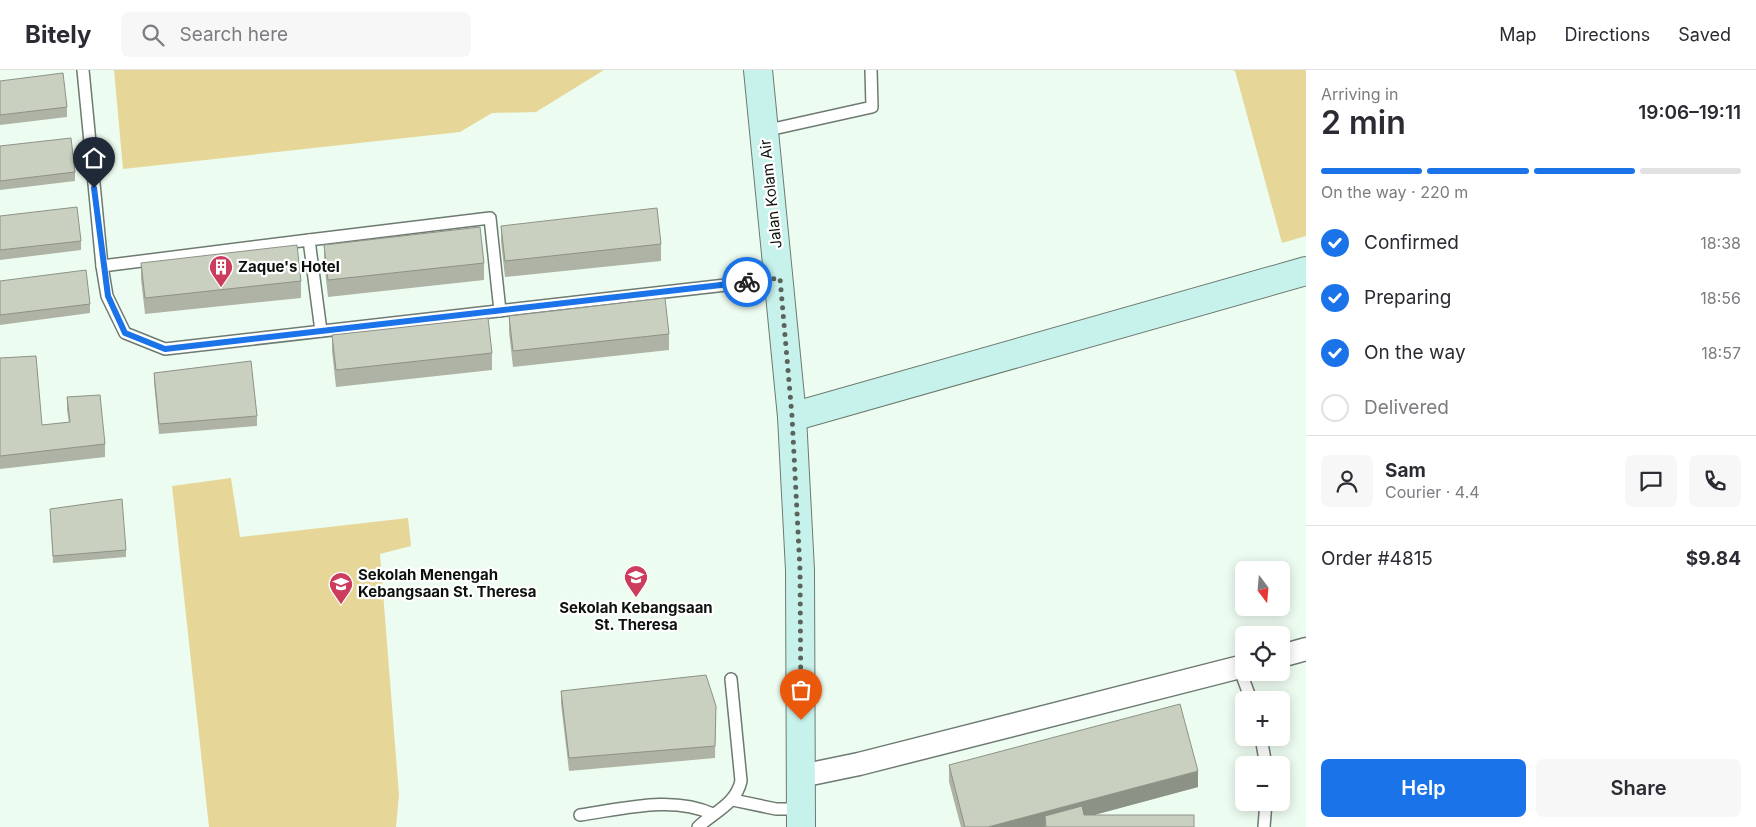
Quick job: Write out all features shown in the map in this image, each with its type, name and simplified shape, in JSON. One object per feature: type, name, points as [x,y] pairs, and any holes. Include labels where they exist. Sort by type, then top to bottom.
[{"type":"main road","name":"Jalan Kolam Air","points":[[758,70],[780,278],[792,416],[800,570],[801,818]]},
{"type":"main road","points":[[792,416],[1306,271]]},
{"type":"street","points":[[1290,654],[1306,650]]},
{"type":"street","points":[[801,776],[859,764],[1235,668]]},
{"type":"lane","points":[[83,70],[102,266],[108,296],[125,333],[165,349],[780,278]]},
{"type":"lane","points":[[764,131],[872,107],[871,70]]},
{"type":"lane","points":[[102,266],[490,218],[500,311]]},
{"type":"lane","points":[[309,240],[321,331]]},
{"type":"lane","points":[[698,827],[733,800],[739,791],[741,781],[731,679]]},
{"type":"lane","points":[[733,800],[801,818]]},
{"type":"lane","points":[[580,815],[671,804],[696,806],[713,814]]},
{"type":"lane","points":[[1264,827],[1265,811]]},
{"type":"shaded area","points":[[114,70],[604,70],[536,112],[492,113],[460,132],[123,169]]},
{"type":"shaded area","points":[[1232,70],[1306,70],[1306,236],[1282,243],[1235,71]]},
{"type":"shaded area","points":[[231,478],[240,537],[408,518],[411,546],[380,554],[399,795],[396,827],[209,827],[172,486]]},
{"type":"building","points":[[63,73],[67,107],[0,115],[0,81]]},
{"type":"building","points":[[71,138],[75,172],[0,181],[0,146]]},
{"type":"building","points":[[77,207],[81,241],[0,250],[0,216]]},
{"type":"building","points":[[657,208],[661,244],[505,261],[501,226]]},
{"type":"building","points":[[480,227],[484,263],[328,280],[324,245]]},
{"type":"building","points":[[297,245],[301,281],[145,298],[141,263]]},
{"type":"building","points":[[86,270],[90,304],[0,315],[0,281]]},
{"type":"building","points":[[665,298],[669,334],[513,351],[509,316]]},
{"type":"building","points":[[488,318],[492,353],[336,370],[332,335]]},
{"type":"building","points":[[36,356],[42,425],[70,422],[67,397],[100,395],[105,444],[0,456],[0,358]]},
{"type":"building","points":[[251,361],[257,416],[159,424],[154,373]]},
{"type":"building","points":[[122,499],[126,550],[53,556],[50,509]]},
{"type":"building","points":[[706,675],[716,706],[715,746],[569,758],[561,691]]},
{"type":"building","points":[[1180,704],[1198,771],[988,827],[965,827],[949,765]]},
{"type":"building","points":[[1082,806],[1084,815],[1194,815],[1194,827],[1046,827],[1045,816]]},
{"type":"way so far","points":[[747,282],[780,278],[792,416],[800,570],[801,720]]},
{"type":"place","name":"Zaque's Hotel","points":[[221,288]]},
{"type":"place","name":"Sekolah Kebangsaan St. Theresa","points":[[636,598]]},
{"type":"place","name":"Sekolah Menengah Kebangsaan St. Theresa","points":[[341,605]]},
{"type":"route","points":[[94,188],[102,266],[108,296],[125,333],[165,349],[747,282]]}]
